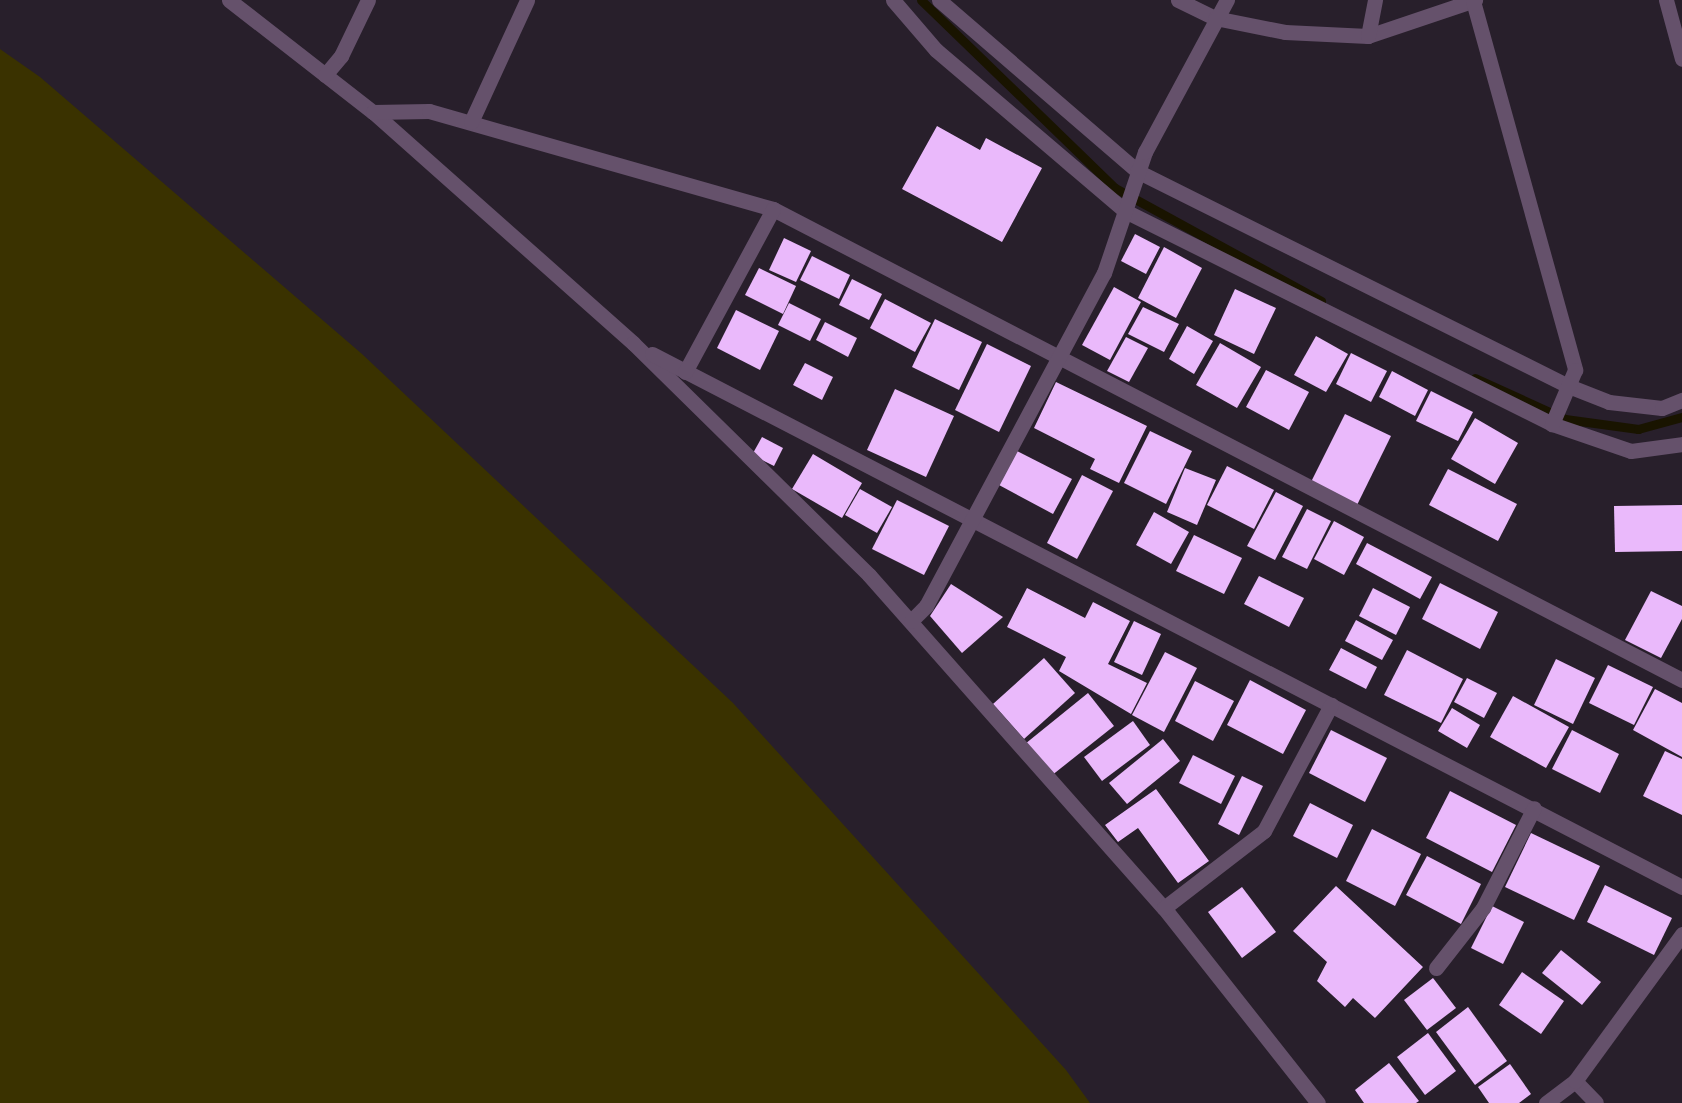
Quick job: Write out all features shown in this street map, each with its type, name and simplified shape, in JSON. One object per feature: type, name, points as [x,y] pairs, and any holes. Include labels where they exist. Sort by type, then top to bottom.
[{"type":"street","points":[[229,0],[373,112],[633,343],[911,621],[1164,909],[1318,1103]]},
{"type":"street","points":[[326,75],[341,56],[368,0]]},
{"type":"street","points":[[471,122],[527,0]]},
{"type":"street","points":[[893,0],[936,50],[1125,205],[1554,421],[1631,451],[1682,444]]},
{"type":"street","points":[[939,0],[1135,175],[1569,391],[1609,402],[1662,408],[1682,400]]},
{"type":"street","points":[[1178,0],[1215,18],[1285,32],[1368,36],[1474,0],[1575,370],[1569,391],[1554,421]]},
{"type":"street","points":[[911,621],[926,606],[975,518],[1104,273],[1135,175],[1215,18],[1227,0]]},
{"type":"street","points":[[1368,36],[1375,0]]},
{"type":"street","points":[[1666,0],[1682,58]]},
{"type":"street","points":[[373,112],[429,111],[772,209],[1057,360],[1682,680]]},
{"type":"street","points":[[685,372],[772,209]]},
{"type":"street","points":[[633,343],[685,372],[975,518],[1682,887]]},
{"type":"street","points":[[1164,909],[1264,831],[1331,705]]},
{"type":"street","points":[[1436,968],[1483,908],[1534,808]]},
{"type":"street","points":[[1546,1103],[1575,1081],[1682,934]]},
{"type":"street","points":[[1575,1081],[1596,1103]]},
{"type":"shaded area","points":[[0,49],[40,77],[362,354],[733,703],[1066,1070],[1090,1103],[0,1103]]},
{"type":"building","points":[[937,126],[980,150],[986,138],[1042,168],[1002,242],[902,189]]},
{"type":"building","points":[[1135,234],[1160,247],[1146,274],[1121,261]]},
{"type":"building","points":[[784,238],[811,251],[796,282],[769,270]]},
{"type":"building","points":[[1164,247],[1202,268],[1176,318],[1138,298]]},
{"type":"building","points":[[812,256],[850,275],[839,299],[800,280]]},
{"type":"building","points":[[759,268],[796,286],[783,314],[745,295]]},
{"type":"building","points":[[852,279],[882,294],[869,320],[839,305]]},
{"type":"building","points":[[1114,287],[1141,302],[1110,360],[1082,345]]},
{"type":"building","points":[[1235,289],[1276,308],[1254,354],[1214,335]]},
{"type":"building","points":[[885,299],[931,323],[915,352],[870,328]]},
{"type":"building","points":[[789,303],[821,319],[810,341],[778,325]]},
{"type":"building","points":[[1143,307],[1179,324],[1164,352],[1128,334]]},
{"type":"building","points":[[736,310],[779,331],[760,370],[717,348]]},
{"type":"building","points":[[935,319],[982,342],[959,390],[912,367]]},
{"type":"building","points":[[825,322],[857,338],[848,357],[816,340]]},
{"type":"building","points":[[1187,326],[1213,341],[1194,374],[1169,359]]},
{"type":"building","points":[[1316,336],[1348,354],[1326,392],[1294,375]]},
{"type":"building","points":[[1126,337],[1148,348],[1129,382],[1107,371]]},
{"type":"building","points":[[1220,343],[1261,367],[1237,408],[1196,385]]},
{"type":"building","points":[[987,344],[1031,366],[999,432],[955,410]]},
{"type":"building","points":[[1351,353],[1387,371],[1371,402],[1336,384]]},
{"type":"building","points":[[805,363],[833,377],[822,400],[793,385]]},
{"type":"building","points":[[1266,370],[1309,392],[1289,430],[1246,407]]},
{"type":"building","points":[[1392,371],[1428,390],[1415,416],[1379,397]]},
{"type":"building","points":[[1056,382],[1147,426],[1119,483],[1090,469],[1095,459],[1034,428]]},
{"type":"building","points":[[895,389],[954,416],[926,477],[867,450]]},
{"type":"building","points":[[1431,391],[1473,412],[1458,441],[1416,421]]},
{"type":"building","points":[[1345,414],[1391,436],[1357,505],[1311,482]]},
{"type":"building","points":[[1475,418],[1518,443],[1495,484],[1451,459]]},
{"type":"building","points":[[1150,431],[1192,451],[1166,504],[1124,483]]},
{"type":"building","points":[[762,437],[783,448],[774,466],[752,455]]},
{"type":"building","points":[[1017,451],[1072,479],[1053,514],[999,485]]},
{"type":"building","points":[[813,454],[862,483],[842,518],[792,489]]},
{"type":"building","points":[[1227,466],[1274,490],[1254,529],[1207,505]]},
{"type":"building","points":[[1185,468],[1216,480],[1197,525],[1167,512]]},
{"type":"building","points":[[1448,469],[1517,504],[1498,541],[1429,505]]},
{"type":"building","points":[[1082,475],[1113,491],[1077,559],[1047,543]]},
{"type":"building","points":[[860,489],[892,507],[877,533],[845,515]]},
{"type":"building","points":[[1276,492],[1303,506],[1275,560],[1247,546]]},
{"type":"building","points":[[897,500],[949,526],[924,575],[872,549]]},
{"type":"building","points":[[1682,505],[1682,551],[1615,552],[1614,506]]},
{"type":"building","points":[[1307,509],[1331,521],[1307,569],[1282,557]]},
{"type":"building","points":[[1154,512],[1189,532],[1171,564],[1136,545]]},
{"type":"building","points":[[1334,521],[1364,537],[1344,575],[1314,559]]},
{"type":"building","points":[[1194,535],[1242,558],[1224,594],[1176,571]]},
{"type":"building","points":[[1367,543],[1432,577],[1420,599],[1356,564]]},
{"type":"building","points":[[1259,576],[1304,598],[1289,627],[1244,604]]},
{"type":"building","points":[[1440,583],[1498,612],[1480,649],[1422,619]]},
{"type":"building","points":[[951,584],[1003,617],[962,653],[930,616]]},
{"type":"building","points":[[1027,588],[1085,618],[1093,602],[1130,621],[1108,664],[1147,683],[1131,714],[1059,671],[1066,657],[1007,627]]},
{"type":"building","points":[[1373,588],[1410,607],[1396,635],[1359,616]]},
{"type":"building","points":[[1651,591],[1682,606],[1682,619],[1661,658],[1625,640]]},
{"type":"building","points":[[1356,620],[1393,640],[1382,660],[1345,641]]},
{"type":"building","points":[[1134,621],[1161,634],[1142,675],[1114,662]]},
{"type":"building","points":[[1341,648],[1377,667],[1366,689],[1329,670]]},
{"type":"building","points":[[1407,650],[1463,679],[1441,723],[1384,695]]},
{"type":"building","points":[[1165,652],[1197,668],[1164,732],[1132,715]]},
{"type":"building","points":[[1044,658],[1075,693],[1024,739],[993,704]]},
{"type":"building","points":[[1556,659],[1595,678],[1573,724],[1534,705]]},
{"type":"building","points":[[1608,665],[1653,687],[1634,725],[1589,703]]},
{"type":"building","points":[[1467,678],[1497,693],[1484,718],[1454,702]]},
{"type":"building","points":[[1250,680],[1306,710],[1283,754],[1227,725]]},
{"type":"building","points":[[1195,681],[1234,701],[1213,741],[1175,721]]},
{"type":"building","points":[[1655,689],[1682,703],[1682,757],[1633,730]]},
{"type":"building","points":[[1088,693],[1114,726],[1051,776],[1025,744]]},
{"type":"building","points":[[1513,696],[1569,727],[1546,768],[1490,737]]},
{"type":"building","points":[[1452,708],[1480,725],[1467,748],[1438,731]]},
{"type":"building","points":[[1133,721],[1150,745],[1102,781],[1084,757]]},
{"type":"building","points":[[1331,730],[1387,758],[1365,802],[1309,773]]},
{"type":"building","points":[[1572,730],[1619,754],[1600,793],[1552,769]]},
{"type":"building","points":[[1163,739],[1180,761],[1127,804],[1109,783]]},
{"type":"building","points":[[1665,751],[1682,759],[1682,815],[1643,796]]},
{"type":"building","points":[[1193,755],[1235,776],[1221,804],[1179,783]]},
{"type":"building","points":[[1242,776],[1263,786],[1239,835],[1218,824]]},
{"type":"building","points":[[1156,789],[1209,861],[1178,883],[1138,828],[1118,842],[1105,825]]},
{"type":"building","points":[[1450,791],[1516,825],[1492,872],[1426,838]]},
{"type":"building","points":[[1310,803],[1353,825],[1337,858],[1293,836]]},
{"type":"building","points":[[1372,829],[1421,854],[1395,906],[1346,881]]},
{"type":"building","points":[[1531,833],[1600,866],[1574,920],[1505,887]]},
{"type":"building","points":[[1427,856],[1481,884],[1461,924],[1406,895]]},
{"type":"building","points":[[1605,885],[1672,918],[1654,955],[1587,922]]},
{"type":"building","points":[[1336,886],[1423,967],[1375,1018],[1353,998],[1345,1007],[1317,981],[1327,962],[1293,931]]},
{"type":"building","points":[[1242,887],[1276,932],[1242,958],[1208,912]]},
{"type":"building","points":[[1492,906],[1524,922],[1503,964],[1471,948]]},
{"type":"building","points":[[1561,950],[1601,982],[1582,1005],[1542,973]]},
{"type":"building","points":[[1522,972],[1564,1001],[1541,1034],[1499,1005]]},
{"type":"building","points":[[1433,978],[1456,1008],[1427,1030],[1404,1000]]},
{"type":"building","points":[[1468,1007],[1507,1061],[1475,1085],[1436,1032]]},
{"type":"building","points":[[1428,1033],[1456,1071],[1425,1095],[1397,1057]]},
{"type":"building","points":[[1389,1063],[1419,1101],[1416,1103],[1364,1103],[1355,1090]]},
{"type":"building","points":[[1510,1064],[1531,1094],[1519,1103],[1489,1103],[1478,1087]]},
{"type":"waterway","points":[[921,0],[1115,188],[1321,301]]},
{"type":"waterway","points":[[1475,378],[1565,419],[1638,429],[1682,417]]}]
